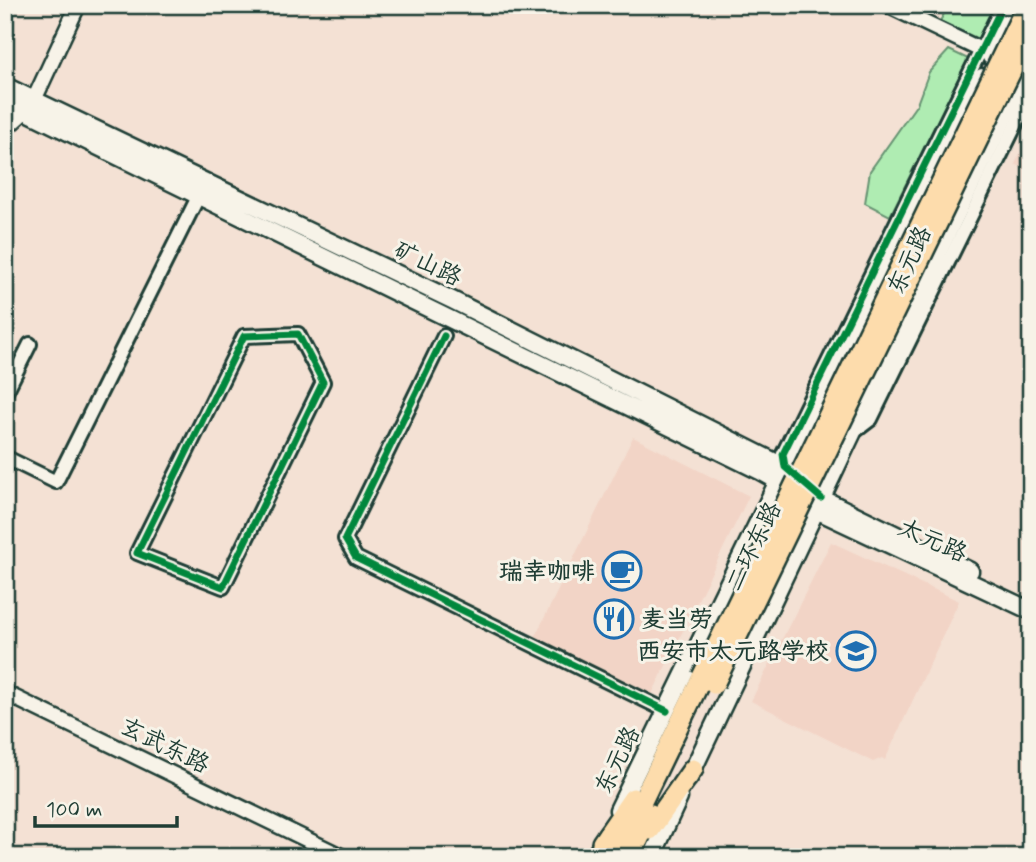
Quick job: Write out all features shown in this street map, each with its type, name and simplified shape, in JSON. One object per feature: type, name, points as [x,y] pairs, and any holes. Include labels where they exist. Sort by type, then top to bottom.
[{"type":"highway","name":"二环东路","points":[[631,857],[708,681],[1027,5]]},
{"type":"highway","name":"二环东路","points":[[708,681],[1031,30]]},
{"type":"highway","points":[[604,852],[708,681]]},
{"type":"highway","points":[[631,857],[693,769]]},
{"type":"main road","name":"东元路","points":[[604,852],[667,711],[986,53],[1016,5]]},
{"type":"main road","name":"东元路","points":[[652,857],[953,220],[1029,70]]},
{"type":"main road","name":"矿山路","points":[[5,86],[30,105],[199,195],[782,474]]},
{"type":"main road","name":"矿山路","points":[[5,101],[30,105],[452,300],[782,474],[819,504]]},
{"type":"main road","name":"太元路","points":[[819,504],[1031,600]]},
{"type":"main road","name":"太元路","points":[[819,504],[1031,611]]},
{"type":"street","points":[[5,129],[30,105],[78,5]]},
{"type":"street","points":[[887,5],[986,53],[1029,70]]},
{"type":"street","points":[[986,53],[1003,5]]},
{"type":"street","points":[[851,435],[871,419],[1031,90]]},
{"type":"street","points":[[5,457],[56,482],[199,195]]},
{"type":"street","points":[[298,334],[323,382],[223,587],[137,553],[244,336],[298,334]]},
{"type":"street","points":[[444,336],[345,539],[356,558],[667,711]]},
{"type":"street","points":[[5,394],[30,344]]},
{"type":"street","name":"玄武东路","points":[[5,693],[343,857]]},
{"type":"shaded area","points":[[1031,132],[1031,172],[1015,164]]},
{"type":"shaded area","points":[[633,437],[749,496],[652,694],[535,637]]},
{"type":"shaded area","name":"西安市太元路学校","points":[[831,542],[959,601],[885,760],[882,758],[873,762],[751,701]]},
{"type":"green space","points":[[949,5],[995,5],[978,39],[940,21]]},
{"type":"green space","points":[[949,50],[968,59],[890,216],[865,203],[870,171],[917,104],[929,72]]},
{"type":"cycle path","points":[[821,498],[785,467],[783,454],[1003,5]]},
{"type":"cycle path","points":[[298,334],[323,382],[223,587],[137,553],[244,336],[298,334]]},
{"type":"cycle path","points":[[444,336],[345,539],[356,558],[667,711]]},
{"type":"place","name":"瑞幸咖啡","points":[[622,571]]},
{"type":"place","name":"麦当劳","points":[[614,619]]},
{"type":"place","name":"西安市太元路学校","points":[[856,651]]}]
